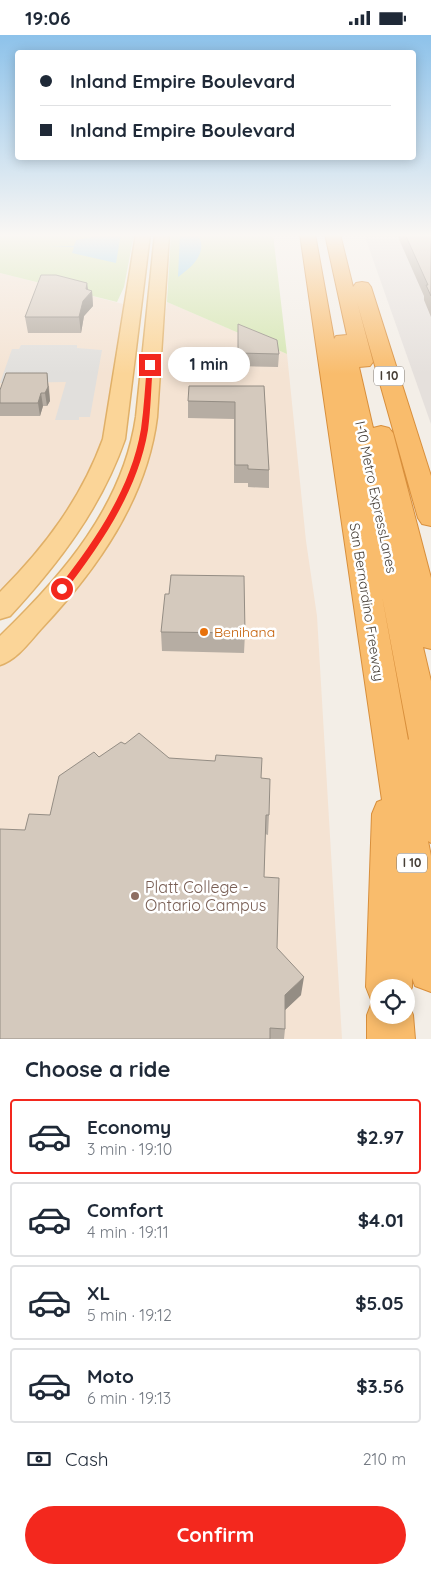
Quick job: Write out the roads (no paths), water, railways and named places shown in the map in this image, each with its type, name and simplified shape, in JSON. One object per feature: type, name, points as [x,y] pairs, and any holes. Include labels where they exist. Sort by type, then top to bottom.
[{"type":"highway","name":"San Bernardino Freeway","points":[[317,281],[416,748],[431,970]]},
{"type":"highway","name":"I-10 Metro ExpressLanes","points":[[329,281],[416,748]]},
{"type":"highway","name":"I-10 Metro ExpressLanes","points":[[343,281],[431,638]]},
{"type":"highway","name":"I 10","points":[[360,281],[431,518]]},
{"type":"highway","points":[[416,748],[431,825]]},
{"type":"highway","points":[[390,979],[416,748]]},
{"type":"highway","points":[[390,1024],[391,1039]]},
{"type":"main road","points":[[0,609],[46,559],[68,530],[96,483],[107,460],[114,439],[136,281]]},
{"type":"main road","points":[[0,654],[67,583],[99,538],[122,500],[132,475],[142,439],[158,281]]},
{"type":"main road","points":[[128,340],[152,340]]},
{"type":"place","name":"Benihana","points":[[204,632]]},
{"type":"place","name":"Platt College - Ontario Campus","points":[[135,896]]}]
